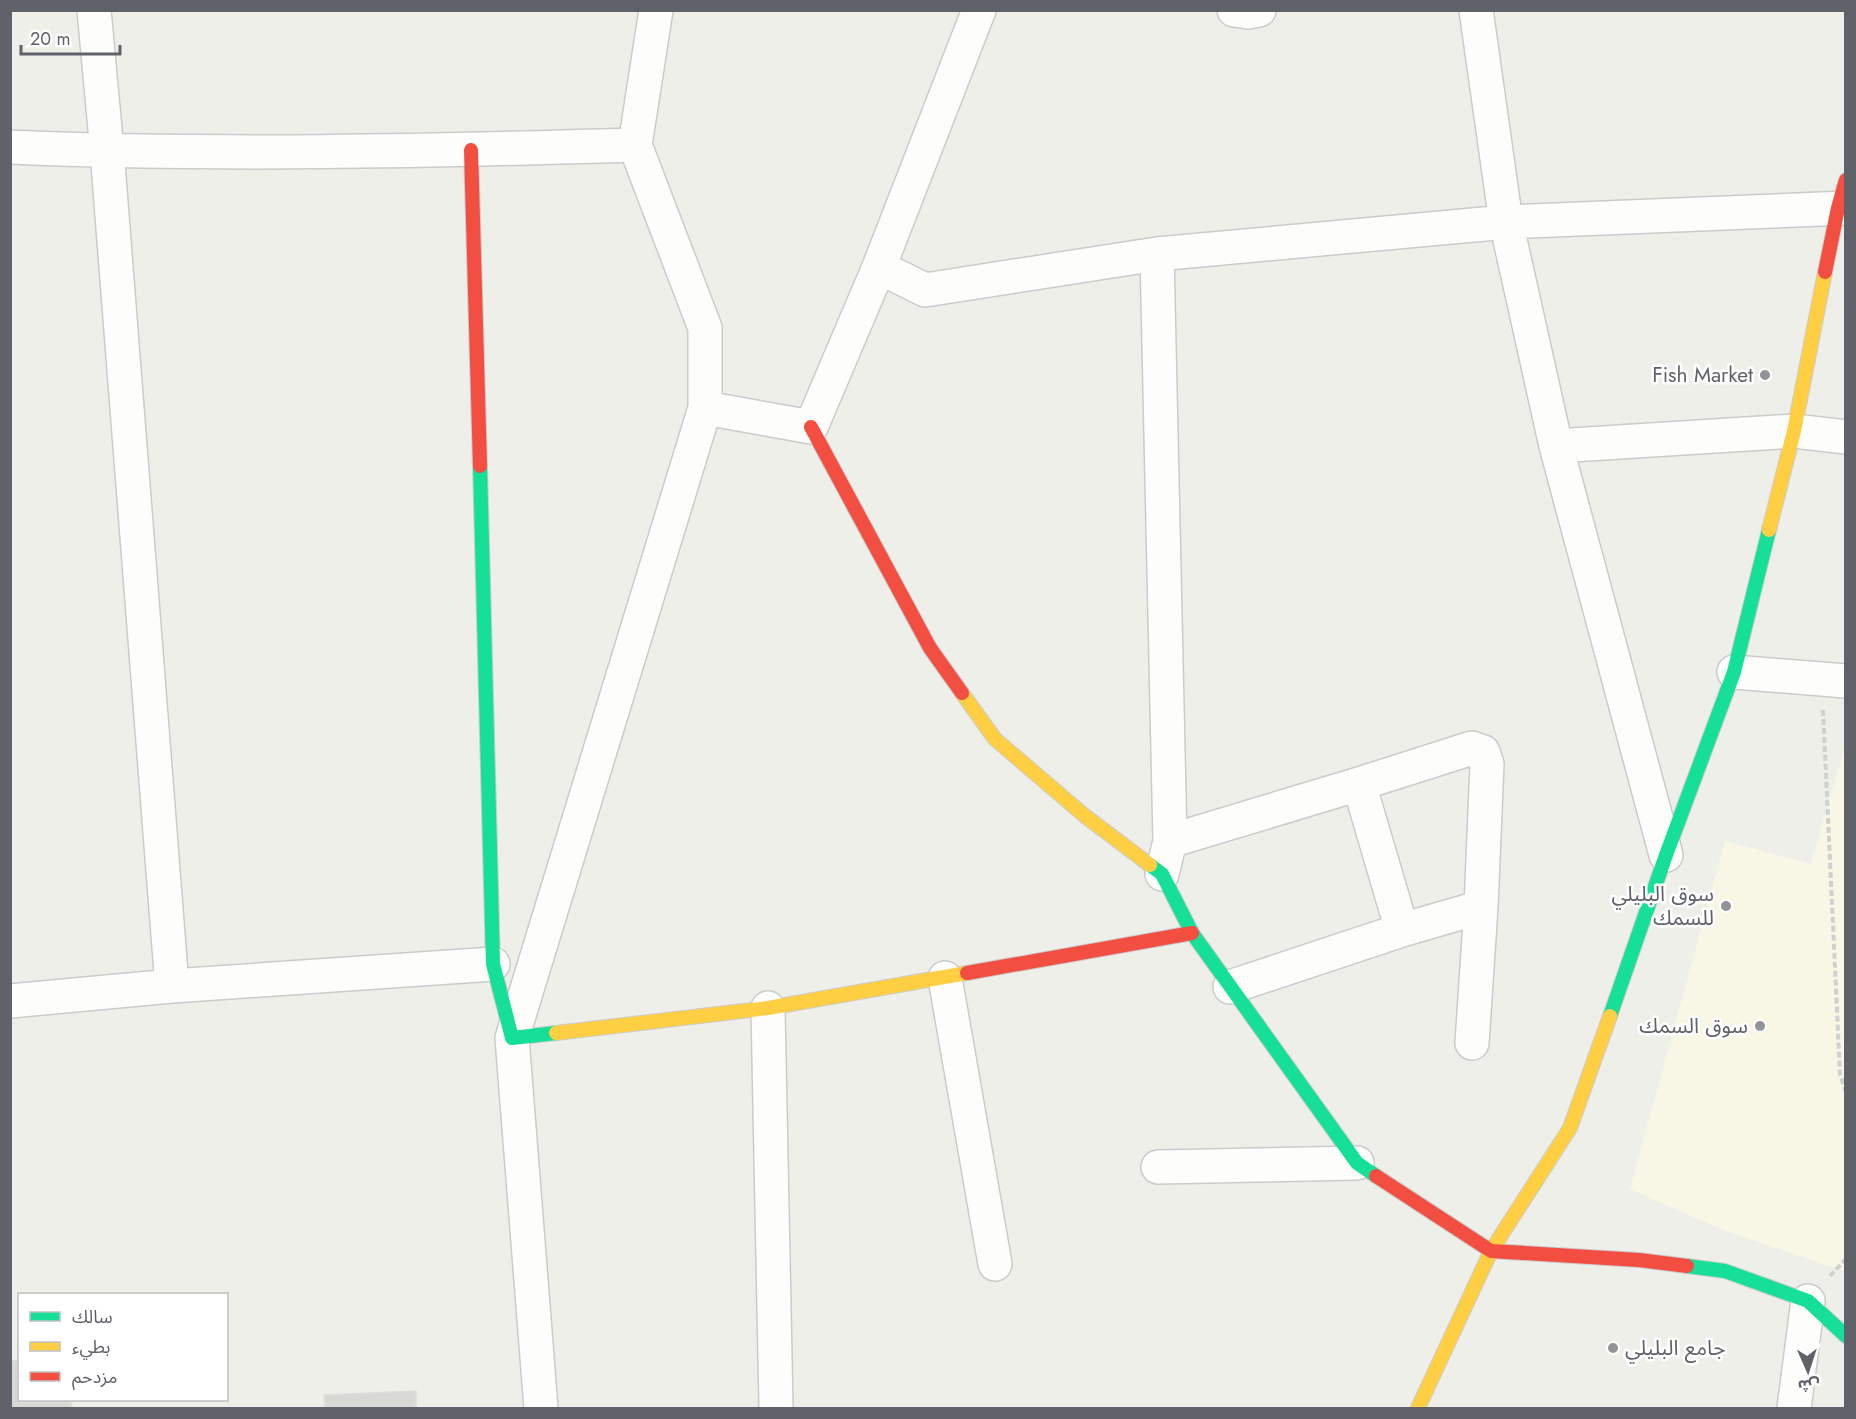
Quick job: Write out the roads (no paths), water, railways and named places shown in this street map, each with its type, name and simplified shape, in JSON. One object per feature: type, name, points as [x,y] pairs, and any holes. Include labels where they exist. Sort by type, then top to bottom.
[{"type":"street","points":[[94,10],[107,151],[171,986]]},
{"type":"street","points":[[512,1038],[705,408],[705,328],[634,146],[656,10]]},
{"type":"street","points":[[811,427],[879,267],[979,10]]},
{"type":"street","points":[[1234,10],[1248,12],[1259,10]]},
{"type":"street","points":[[1476,10],[1506,222],[1556,446],[1666,855]]},
{"type":"street","points":[[10,147],[107,151],[471,150],[634,146]]},
{"type":"street","points":[[471,150],[493,964],[512,1038],[541,1408]]},
{"type":"street","points":[[879,267],[925,290],[1157,254],[1506,222],[1843,198],[1794,431],[1734,672],[1666,855],[1570,1128],[1491,1251],[1418,1408]]},
{"type":"street","points":[[1157,254],[1170,841],[1162,874]]},
{"type":"street","points":[[705,408],[811,427]]},
{"type":"street","points":[[811,427],[930,648],[995,739],[1085,816],[1162,874],[1192,933],[1357,1163],[1491,1251],[1639,1260],[1725,1271],[1808,1301],[1845,1336]]},
{"type":"street","points":[[1556,446],[1794,431],[1845,437]]},
{"type":"street","points":[[1734,672],[1834,680]]},
{"type":"street","points":[[1170,841],[1472,748],[1484,752],[1487,764],[1472,1043]]},
{"type":"street","points":[[1359,784],[1401,930]]},
{"type":"street","points":[[1230,987],[1401,930],[1481,907]]},
{"type":"street","points":[[512,1038],[768,1008],[1192,933]]},
{"type":"street","points":[[10,1000],[171,986],[493,964]]},
{"type":"street","points":[[945,978],[995,1264]]},
{"type":"street","points":[[768,1008],[776,1408]]},
{"type":"street","points":[[1158,1167],[1357,1163]]},
{"type":"street","points":[[1794,1408],[1808,1301]]},
{"type":"place","name":"Fish Market","points":[[1765,375]]},
{"type":"place","name":"سوق البليلي للسمك","points":[[1726,906]]},
{"type":"place","name":"سوق السمك","points":[[1760,1026]]},
{"type":"place","name":"جامع البليلي","points":[[1613,1348]]}]
